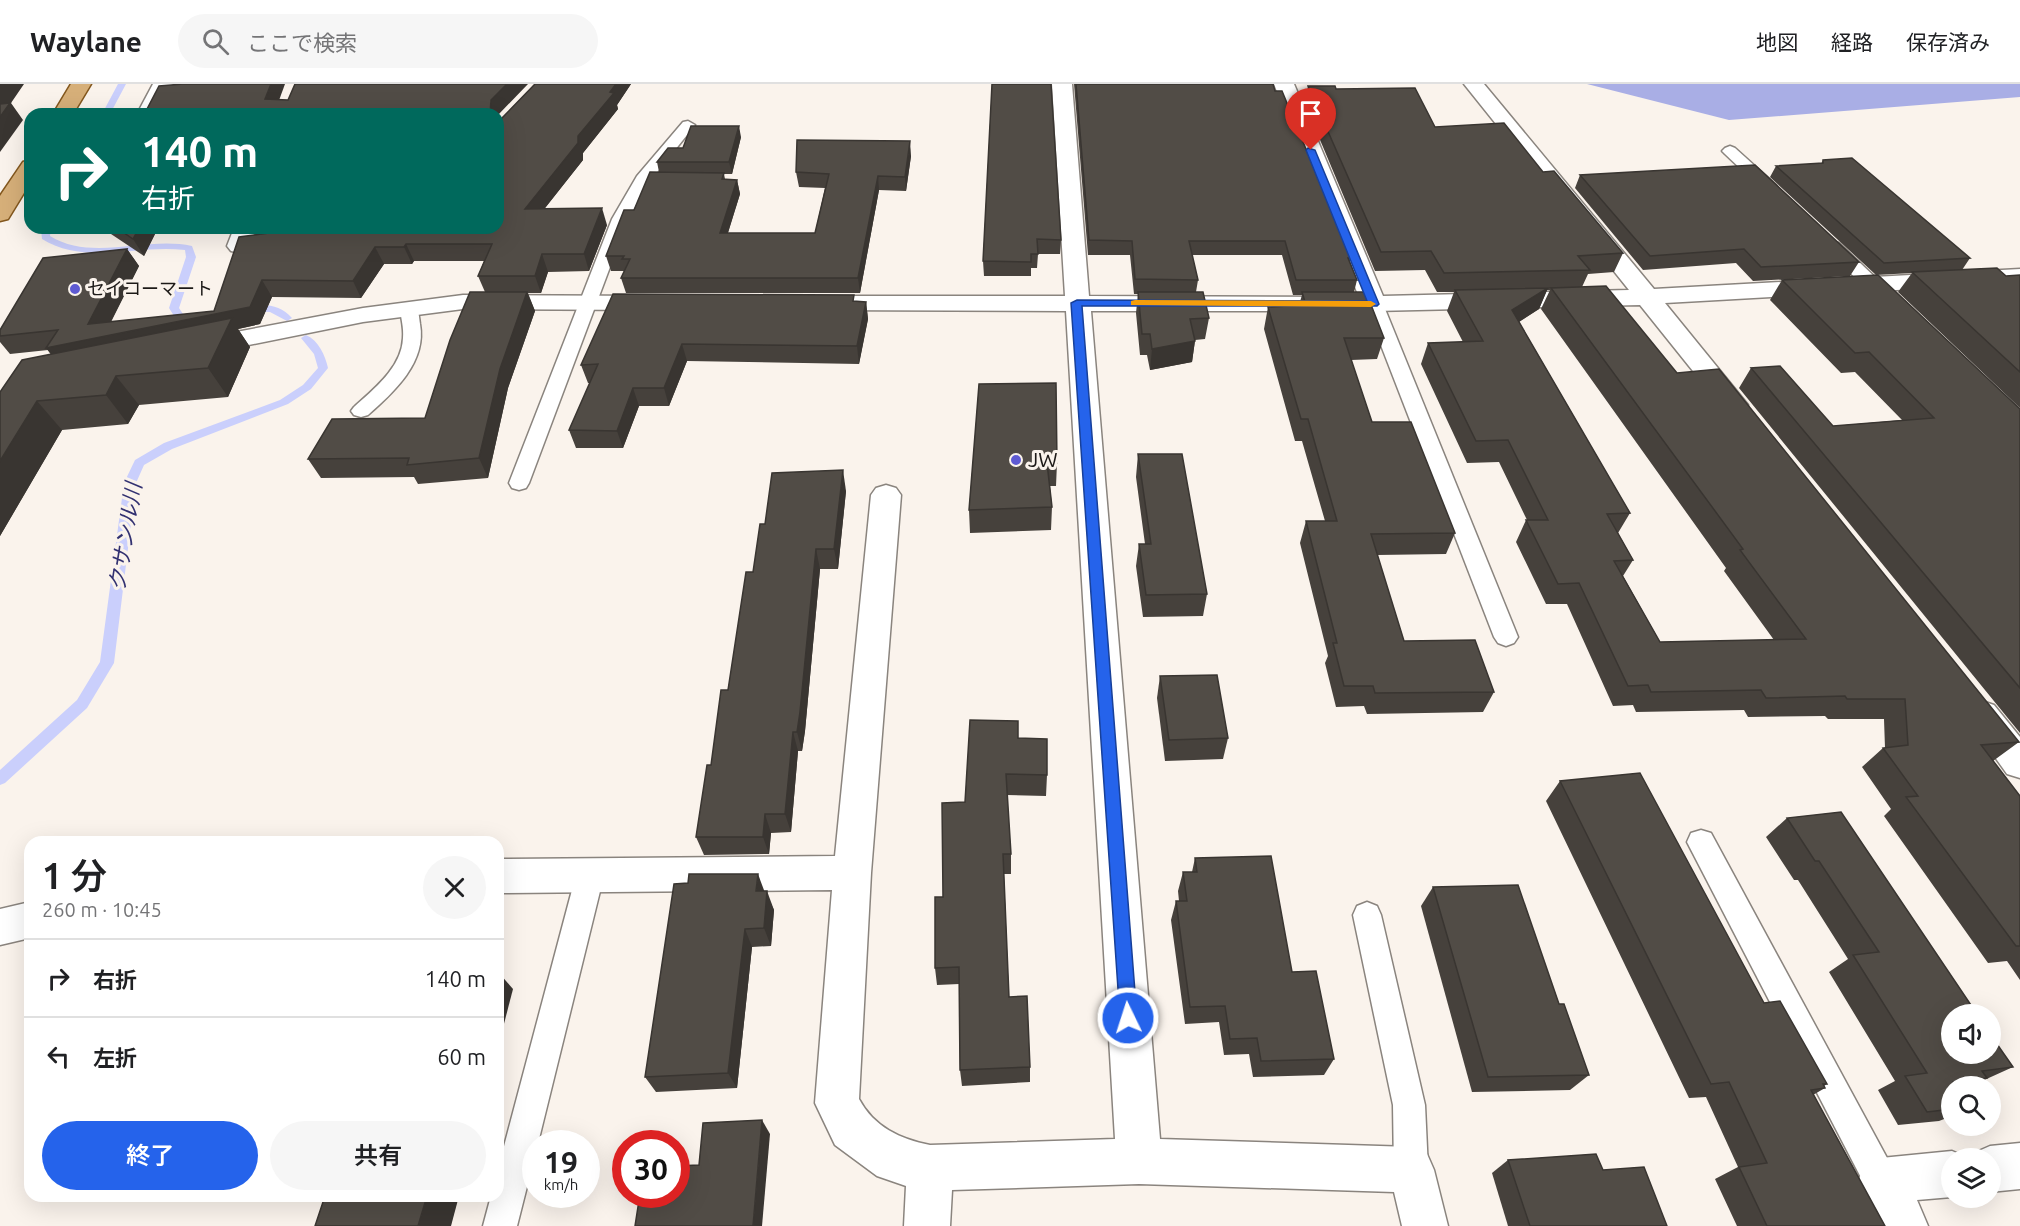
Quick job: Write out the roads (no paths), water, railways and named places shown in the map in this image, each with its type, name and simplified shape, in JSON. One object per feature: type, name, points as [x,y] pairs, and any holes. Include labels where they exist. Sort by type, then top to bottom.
[{"type":"main road","points":[[67,108],[81,84]]},
{"type":"main road","points":[[0,214],[24,176]]},
{"type":"street","points":[[1062,84],[1139,1161]]},
{"type":"street","points":[[1284,84],[1374,304]]},
{"type":"street","points":[[1474,84],[1753,428]]},
{"type":"street","points":[[152,108],[167,91]]},
{"type":"street","points":[[243,234],[239,246],[296,240]]},
{"type":"street","points":[[802,303],[1374,304],[1649,297],[2020,276]]},
{"type":"street","points":[[1871,283],[1896,307]]},
{"type":"street","points":[[177,351],[363,315],[463,302],[683,303]]},
{"type":"street","points":[[885,495],[852,873],[837,1103],[851,1129],[893,1160],[930,1168],[1139,1161],[1411,1170],[1425,1226]]},
{"type":"street","points":[[1968,698],[2020,763]]},
{"type":"street","points":[[504,876],[852,873]]},
{"type":"street","points":[[0,927],[24,921]]},
{"type":"street","points":[[2001,1168],[2020,1166]]},
{"type":"street","points":[[927,1226],[930,1168]]},
{"type":"street","points":[[1905,1226],[1881,1181],[1941,1175]]},
{"type":"lane","points":[[519,483],[620,219],[643,179],[688,125]]},
{"type":"lane","points":[[1730,151],[1780,197]]},
{"type":"lane","points":[[643,179],[666,179]]},
{"type":"lane","points":[[1821,236],[1871,283]]},
{"type":"lane","points":[[1374,304],[1506,637]]},
{"type":"lane","points":[[361,411],[381,393],[402,367],[412,342],[409,309]]},
{"type":"lane","points":[[1701,842],[1881,1181]]},
{"type":"lane","points":[[500,1226],[590,875]]},
{"type":"lane","points":[[1368,915],[1409,1105],[1411,1170]]},
{"type":"waterway","name":"クサンル川","points":[[109,108],[122,84]]},
{"type":"waterway","name":"クサンル川","points":[[45,234],[45,237],[60,245],[78,249],[109,250],[158,246],[189,248],[191,257],[174,308],[180,317],[194,319]]},
{"type":"waterway","name":"クサンル川","points":[[251,309],[271,309],[287,318]]},
{"type":"waterway","name":"クサンル川","points":[[0,779],[82,704],[107,663],[130,483],[139,463],[168,446],[284,402],[307,387],[323,368],[319,353],[306,338]]},
{"type":"place","name":"セイコーマート","points":[[75,289]]},
{"type":"place","name":"JW","points":[[1016,460]]}]
